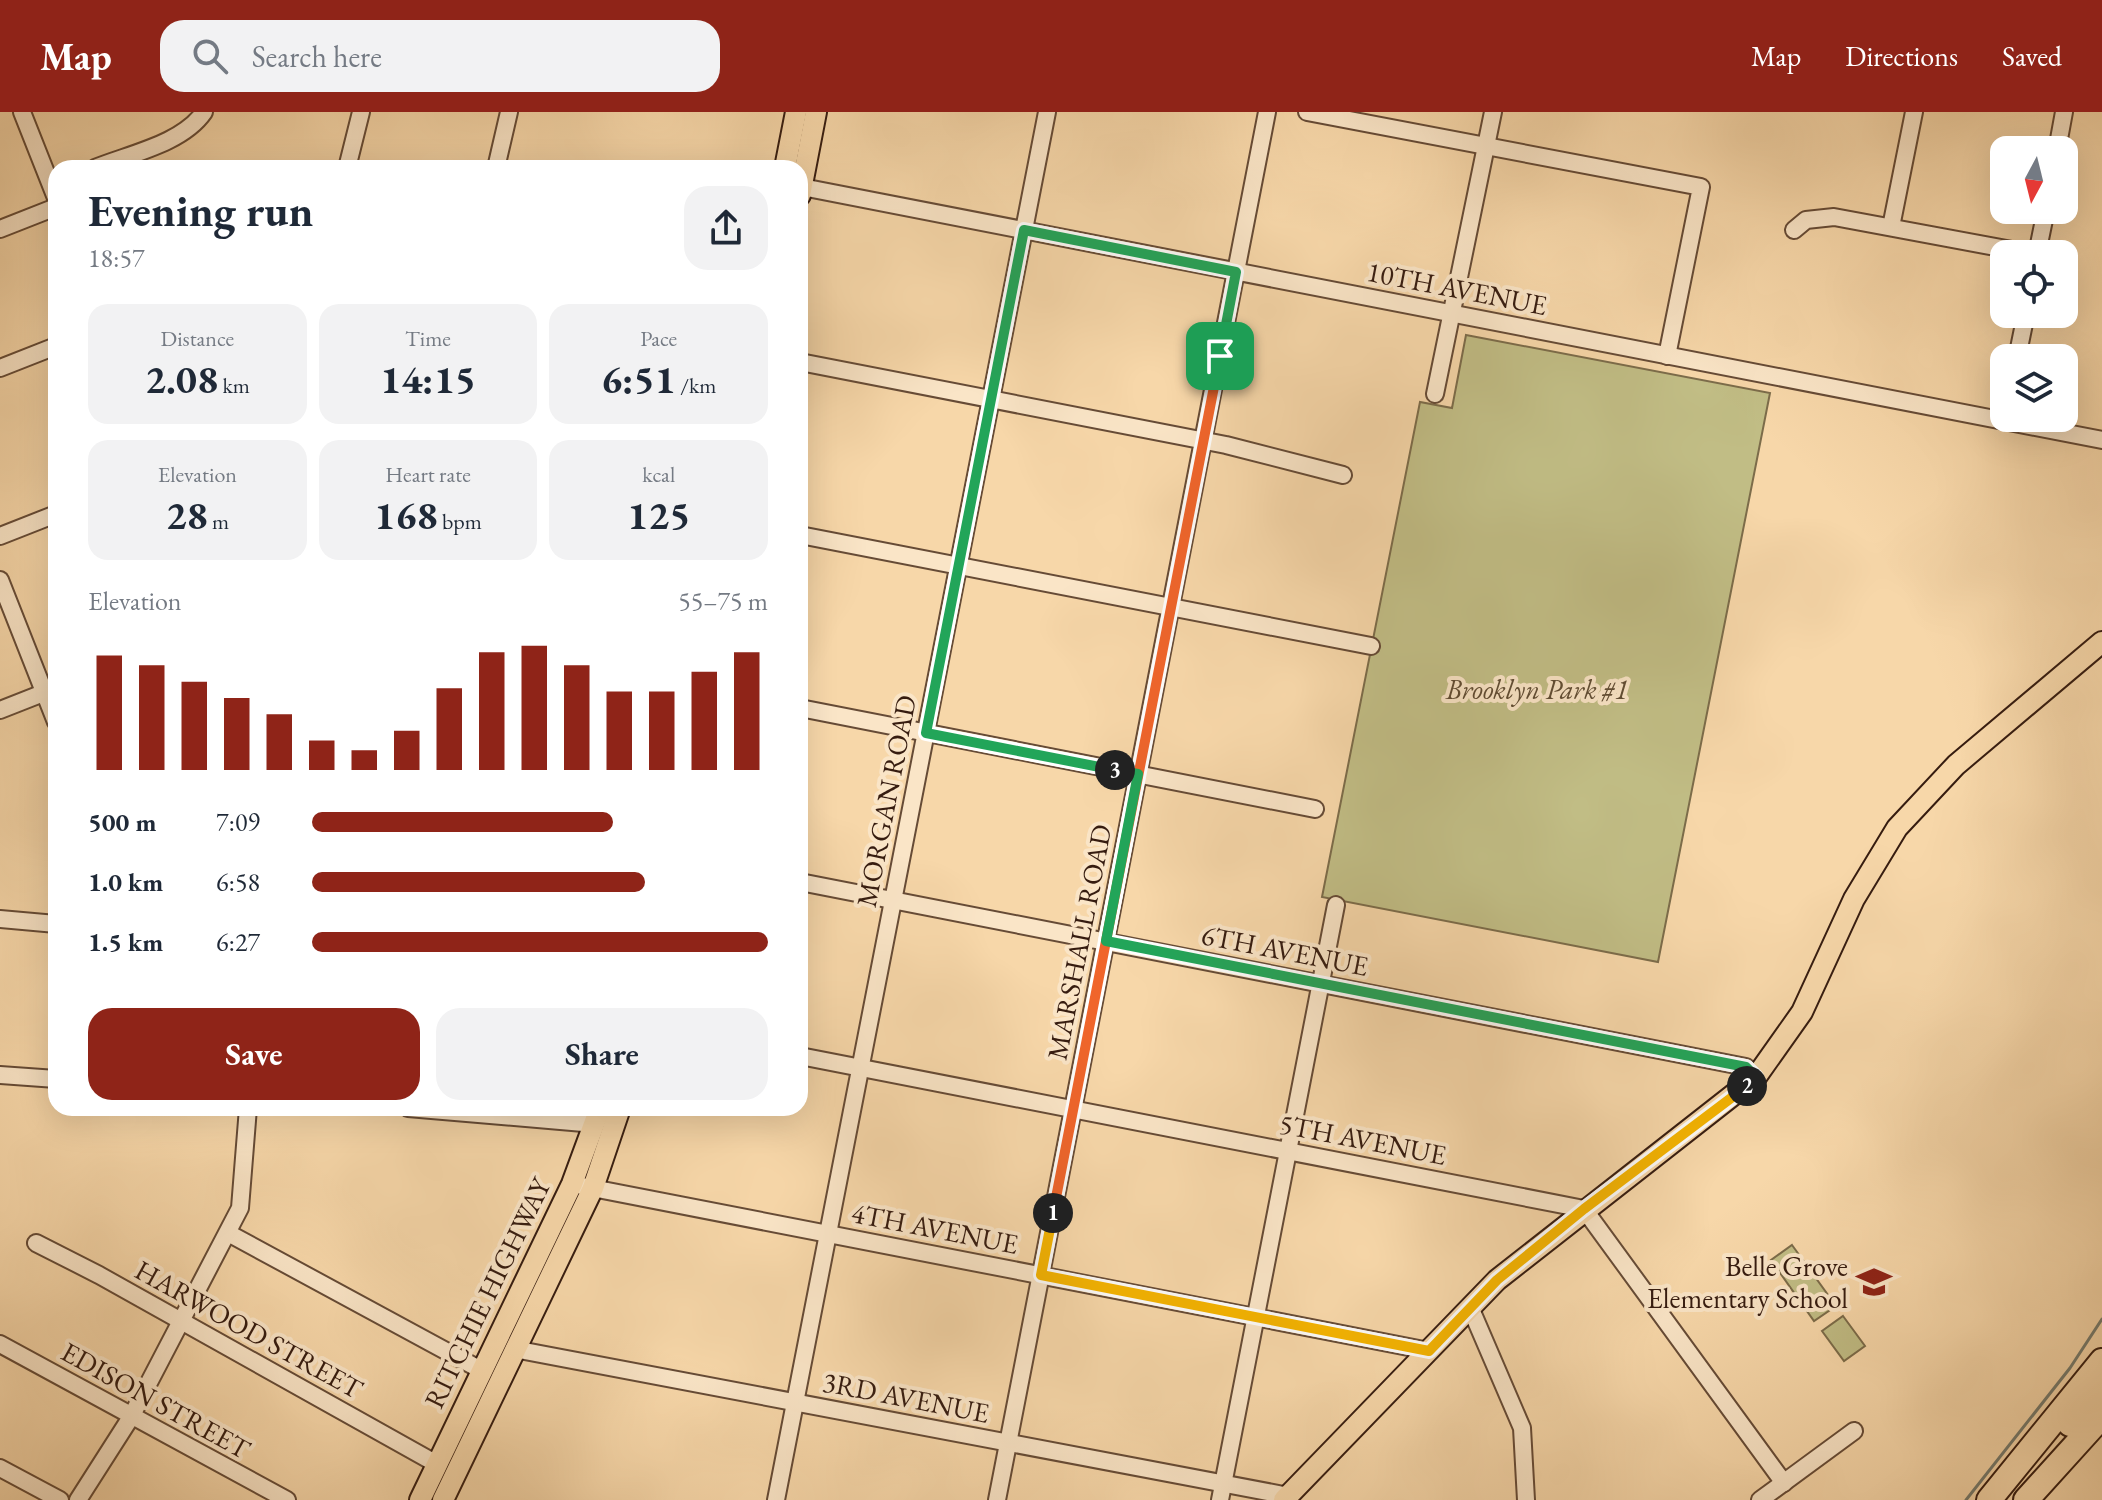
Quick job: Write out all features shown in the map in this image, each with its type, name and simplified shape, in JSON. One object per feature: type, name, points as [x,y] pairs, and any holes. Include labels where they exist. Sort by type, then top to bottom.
[{"type":"highway","points":[[1989,1500],[2102,1361]]},
{"type":"highway","points":[[2000,1500],[2102,1391]]},
{"type":"highway","points":[[2026,1500],[2102,1416]]},
{"type":"main road","points":[[787,160],[796,112]]},
{"type":"main road","points":[[807,160],[816,112]]},
{"type":"main road","points":[[1287,1498],[1497,1280],[1584,1209],[1720,1109],[1756,1077],[1802,1012],[1854,899],[1897,828],[1956,765],[2102,642]]},
{"type":"main road","name":"RITCHIE HIGHWAY","points":[[420,1500],[435,1463],[572,1184],[598,1116]]},
{"type":"main road","name":"RITCHIE HIGHWAY","points":[[443,1500],[593,1188],[617,1116]]},
{"type":"street","points":[[22,112],[48,175]]},
{"type":"street","points":[[115,160],[177,135],[204,112]]},
{"type":"street","points":[[349,160],[361,112]]},
{"type":"street","points":[[498,160],[509,112]]},
{"type":"street","name":"MORGAN ROAD","points":[[776,1500],[1047,112]]},
{"type":"street","name":"MARSHALL ROAD","points":[[997,1500],[1267,112]]},
{"type":"street","points":[[1307,112],[1701,187],[1667,356]]},
{"type":"street","points":[[1435,394],[1493,112]]},
{"type":"street","points":[[1891,227],[1914,112]]},
{"type":"street","points":[[2060,136],[2064,112]]},
{"type":"street","name":"10TH AVENUE","points":[[808,192],[1024,230],[1990,417]]},
{"type":"street","points":[[0,229],[48,210]]},
{"type":"street","points":[[1794,230],[1806,220],[1820,217],[1990,246]]},
{"type":"street","points":[[0,368],[48,349]]},
{"type":"street","points":[[808,364],[1203,442],[1343,475]]},
{"type":"street","name":"10TH AVENUE","points":[[2063,432],[2102,440]]},
{"type":"street","points":[[0,536],[48,517]]},
{"type":"street","points":[[808,537],[1371,646]]},
{"type":"street","points":[[0,580],[48,686]]},
{"type":"street","points":[[0,710],[48,691]]},
{"type":"street","points":[[808,710],[1315,809]]},
{"type":"street","name":"6TH AVENUE","points":[[808,884],[1746,1067],[1756,1077]]},
{"type":"street","points":[[1221,1492],[1336,905]]},
{"type":"street","points":[[0,919],[48,923]]},
{"type":"street","name":"5TH AVENUE","points":[[808,1058],[1584,1209]]},
{"type":"street","points":[[0,1075],[48,1078]]},
{"type":"street","points":[[78,1500],[131,1417],[240,1208],[247,1116]]},
{"type":"street","name":"4TH AVENUE","points":[[572,1184],[1429,1351]]},
{"type":"street","points":[[1584,1209],[1784,1483]]},
{"type":"street","points":[[228,1233],[481,1370]]},
{"type":"street","name":"HARWOOD STREET","points":[[36,1243],[435,1463]]},
{"type":"street","points":[[1470,1307],[1522,1428],[1523,1497]]},
{"type":"street","name":"EDISON STREET","points":[[0,1344],[287,1500]]},
{"type":"street","name":"3RD AVENUE","points":[[514,1349],[1008,1442],[1221,1492],[1287,1498]]},
{"type":"street","points":[[1760,1500],[1854,1431]]},
{"type":"street","points":[[0,1468],[60,1500]]},
{"type":"green space","name":"Brooklyn Park #1","points":[[1466,335],[1770,393],[1658,962],[1322,897],[1420,402],[1452,408]]},
{"type":"green space","points":[[1792,1245],[1836,1306],[1814,1321],[1771,1260]]},
{"type":"green space","points":[[1843,1316],[1865,1346],[1844,1361],[1822,1331]]},
{"type":"waterway","points":[[1966,1500],[2070,1368],[2102,1319]]},
{"type":"place","name":"Belle Grove Elementary School","points":[[1874,1282]]},
{"type":"route","points":[[1220,356],[1122,856],[1041,1275],[1429,1351],[1497,1280],[1584,1209],[1720,1109],[1756,1077],[1746,1067],[1106,941],[1122,856],[1138,774],[926,733],[1024,230],[1236,272],[1220,356]]}]
